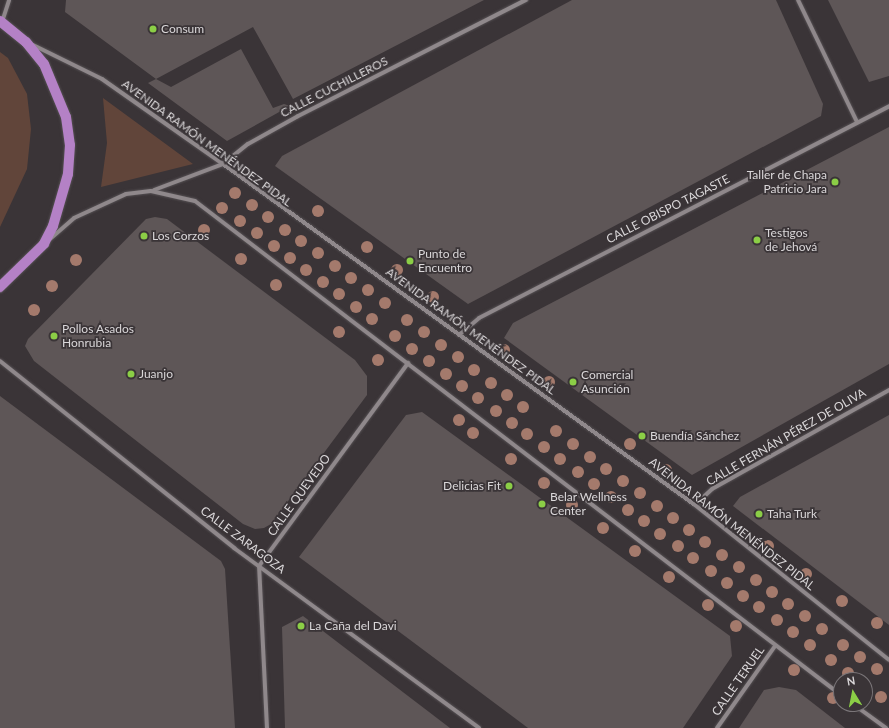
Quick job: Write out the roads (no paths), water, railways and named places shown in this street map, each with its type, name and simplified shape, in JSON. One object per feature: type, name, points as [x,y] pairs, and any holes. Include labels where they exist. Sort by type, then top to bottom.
[{"type":"main road","points":[[0,287],[44,244],[61,202],[70,145],[58,89],[26,42],[1,22]]},
{"type":"street","points":[[1,22],[9,0]]},
{"type":"street","name":"CALLE CUCHILLEROS","points":[[151,191],[223,164],[248,144],[298,116],[526,0]]},
{"type":"street","points":[[798,0],[858,122]]},
{"type":"street","name":"AVENIDA RAMÓN MENÉNDEZ PIDAL","points":[[26,42],[102,79],[223,164],[695,505],[889,660]]},
{"type":"street","name":"CALLE OBISPO TAGASTE","points":[[459,335],[479,318],[889,106]]},
{"type":"street","points":[[44,244],[74,218],[100,203],[126,194],[151,191],[195,201],[833,689]]},
{"type":"street","name":"CALLE ZARAGOZA","points":[[0,361],[259,566],[479,728]]},
{"type":"street","name":"CALLE QUEVEDO","points":[[259,566],[408,363]]},
{"type":"street","name":"CALLE FERNÁN PÉREZ DE OLIVA","points":[[695,505],[712,489],[889,390]]},
{"type":"street","points":[[259,566],[267,728]]},
{"type":"street","name":"CALLE TERUEL","points":[[717,728],[775,646]]},
{"type":"street","points":[[864,712],[886,728]]},
{"type":"place","name":"Consum","points":[[153,29]]},
{"type":"place","name":"Taller de Chapa Patricio Jara","points":[[835,182]]},
{"type":"place","name":"Los Corzos","points":[[144,236]]},
{"type":"place","name":"Testigos de Jehová","points":[[757,240]]},
{"type":"place","name":"Punto de Encuentro","points":[[410,261]]},
{"type":"place","name":"Pollos Asados Honrubia","points":[[54,336]]},
{"type":"place","name":"Juanjo","points":[[131,374]]},
{"type":"place","name":"Comercial Asunción","points":[[573,382]]},
{"type":"place","name":"Buendía Sánchez","points":[[642,436]]},
{"type":"place","name":"Delicias Fit","points":[[509,486]]},
{"type":"place","name":"Belar Wellness Center","points":[[542,504]]},
{"type":"place","name":"Taha Turk","points":[[759,514]]},
{"type":"place","name":"La Caña del Davi","points":[[301,626]]}]
